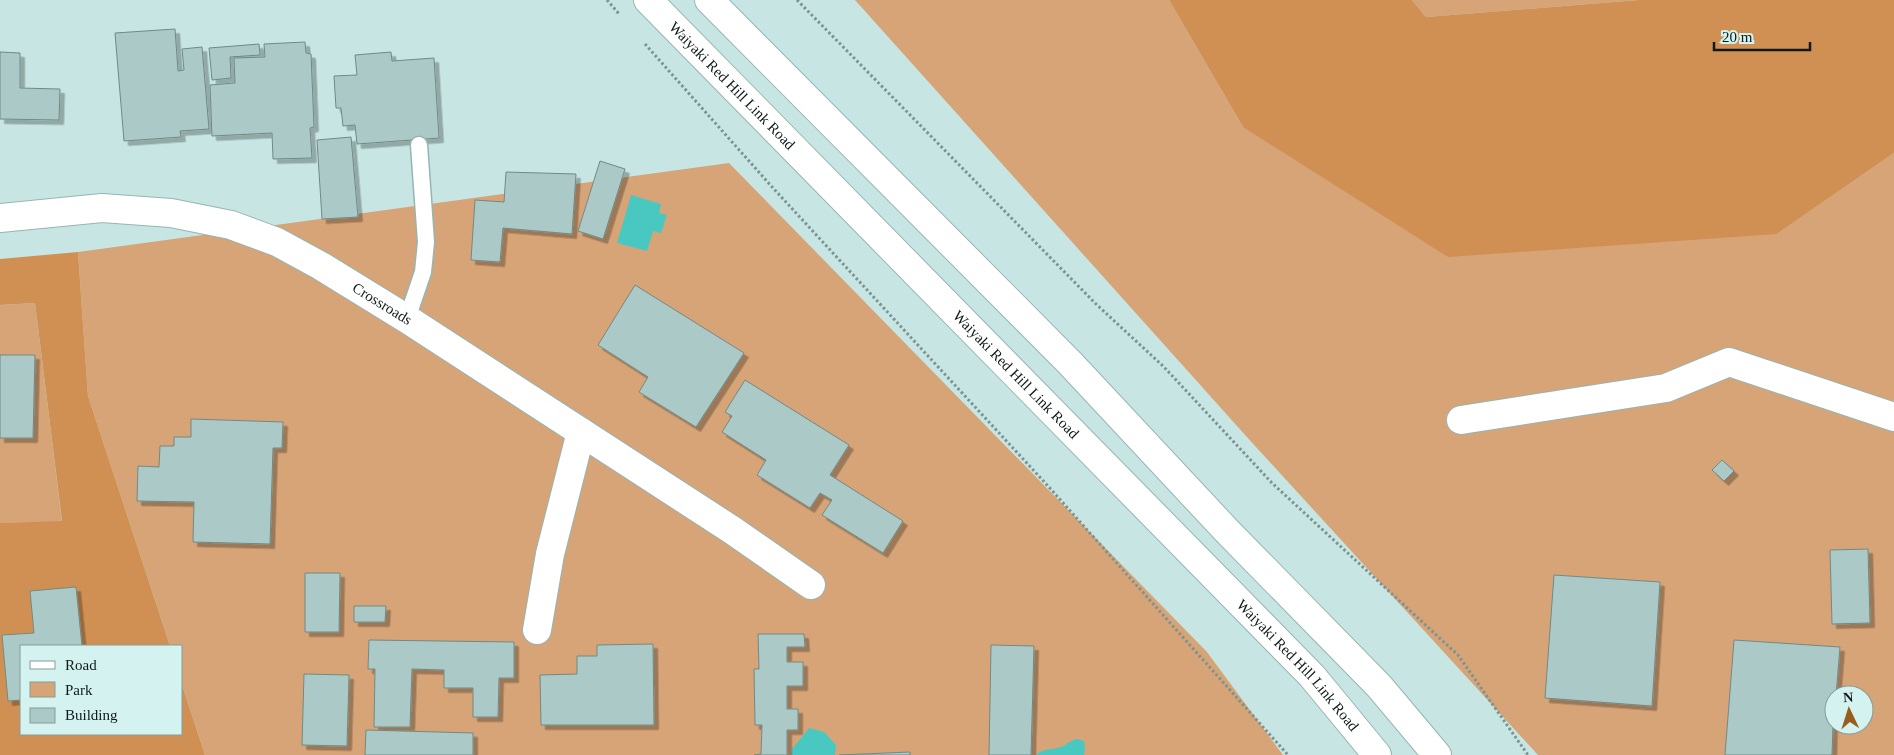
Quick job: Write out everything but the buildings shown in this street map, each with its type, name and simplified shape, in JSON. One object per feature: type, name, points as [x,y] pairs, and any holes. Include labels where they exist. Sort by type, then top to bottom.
[{"type":"main road","name":"Waiyaki Red Hill Link Road","points":[[648,0],[1312,676],[1377,755]]},
{"type":"main road","points":[[709,0],[1070,363],[1226,530],[1379,686],[1437,755]]},
{"type":"main road","name":"Crossroads","points":[[0,218],[102,208],[171,213],[231,225],[284,246],[321,266],[407,319],[721,522],[811,585]]},
{"type":"main road","points":[[1461,420],[1666,388],[1729,362],[1894,417]]},
{"type":"main road","points":[[537,630],[550,554],[581,432]]},
{"type":"lane","points":[[407,319],[423,272],[426,242],[419,145]]},
{"type":"path","points":[[607,0],[622,18]]},
{"type":"path","points":[[797,0],[1096,304],[1164,367],[1272,483],[1458,655],[1528,755]]},
{"type":"path","points":[[641,40],[773,188],[1048,486],[1288,755]]},
{"type":"green space","points":[[855,0],[1169,0],[1243,127],[1777,234],[1894,153],[1894,755],[1538,755],[1246,436]]},
{"type":"green space","points":[[1412,0],[1639,0],[1426,17]]},
{"type":"green space","points":[[729,163],[1207,652],[1283,755],[205,755],[182,685],[182,645],[170,645],[88,396],[78,252]]},
{"type":"green space","points":[[35,303],[62,522],[0,523],[0,305]]},
{"type":"shaded area","points":[[1169,0],[1412,0],[1426,17],[1639,0],[1894,0],[1894,153],[1777,234],[1448,257],[1243,127]]},
{"type":"shaded area","points":[[78,252],[88,396],[170,645],[20,645],[20,735],[182,735],[182,685],[205,755],[0,755],[0,523],[62,521],[35,303],[0,305],[0,259]]},
{"type":"water","points":[[631,195],[661,204],[659,213],[667,215],[661,233],[653,231],[647,251],[617,243]]},
{"type":"water","points":[[809,728],[824,732],[836,745],[835,755],[791,755],[792,749]]},
{"type":"water","points":[[1078,739],[1084,741],[1084,755],[1036,755],[1042,751],[1063,746]]}]
